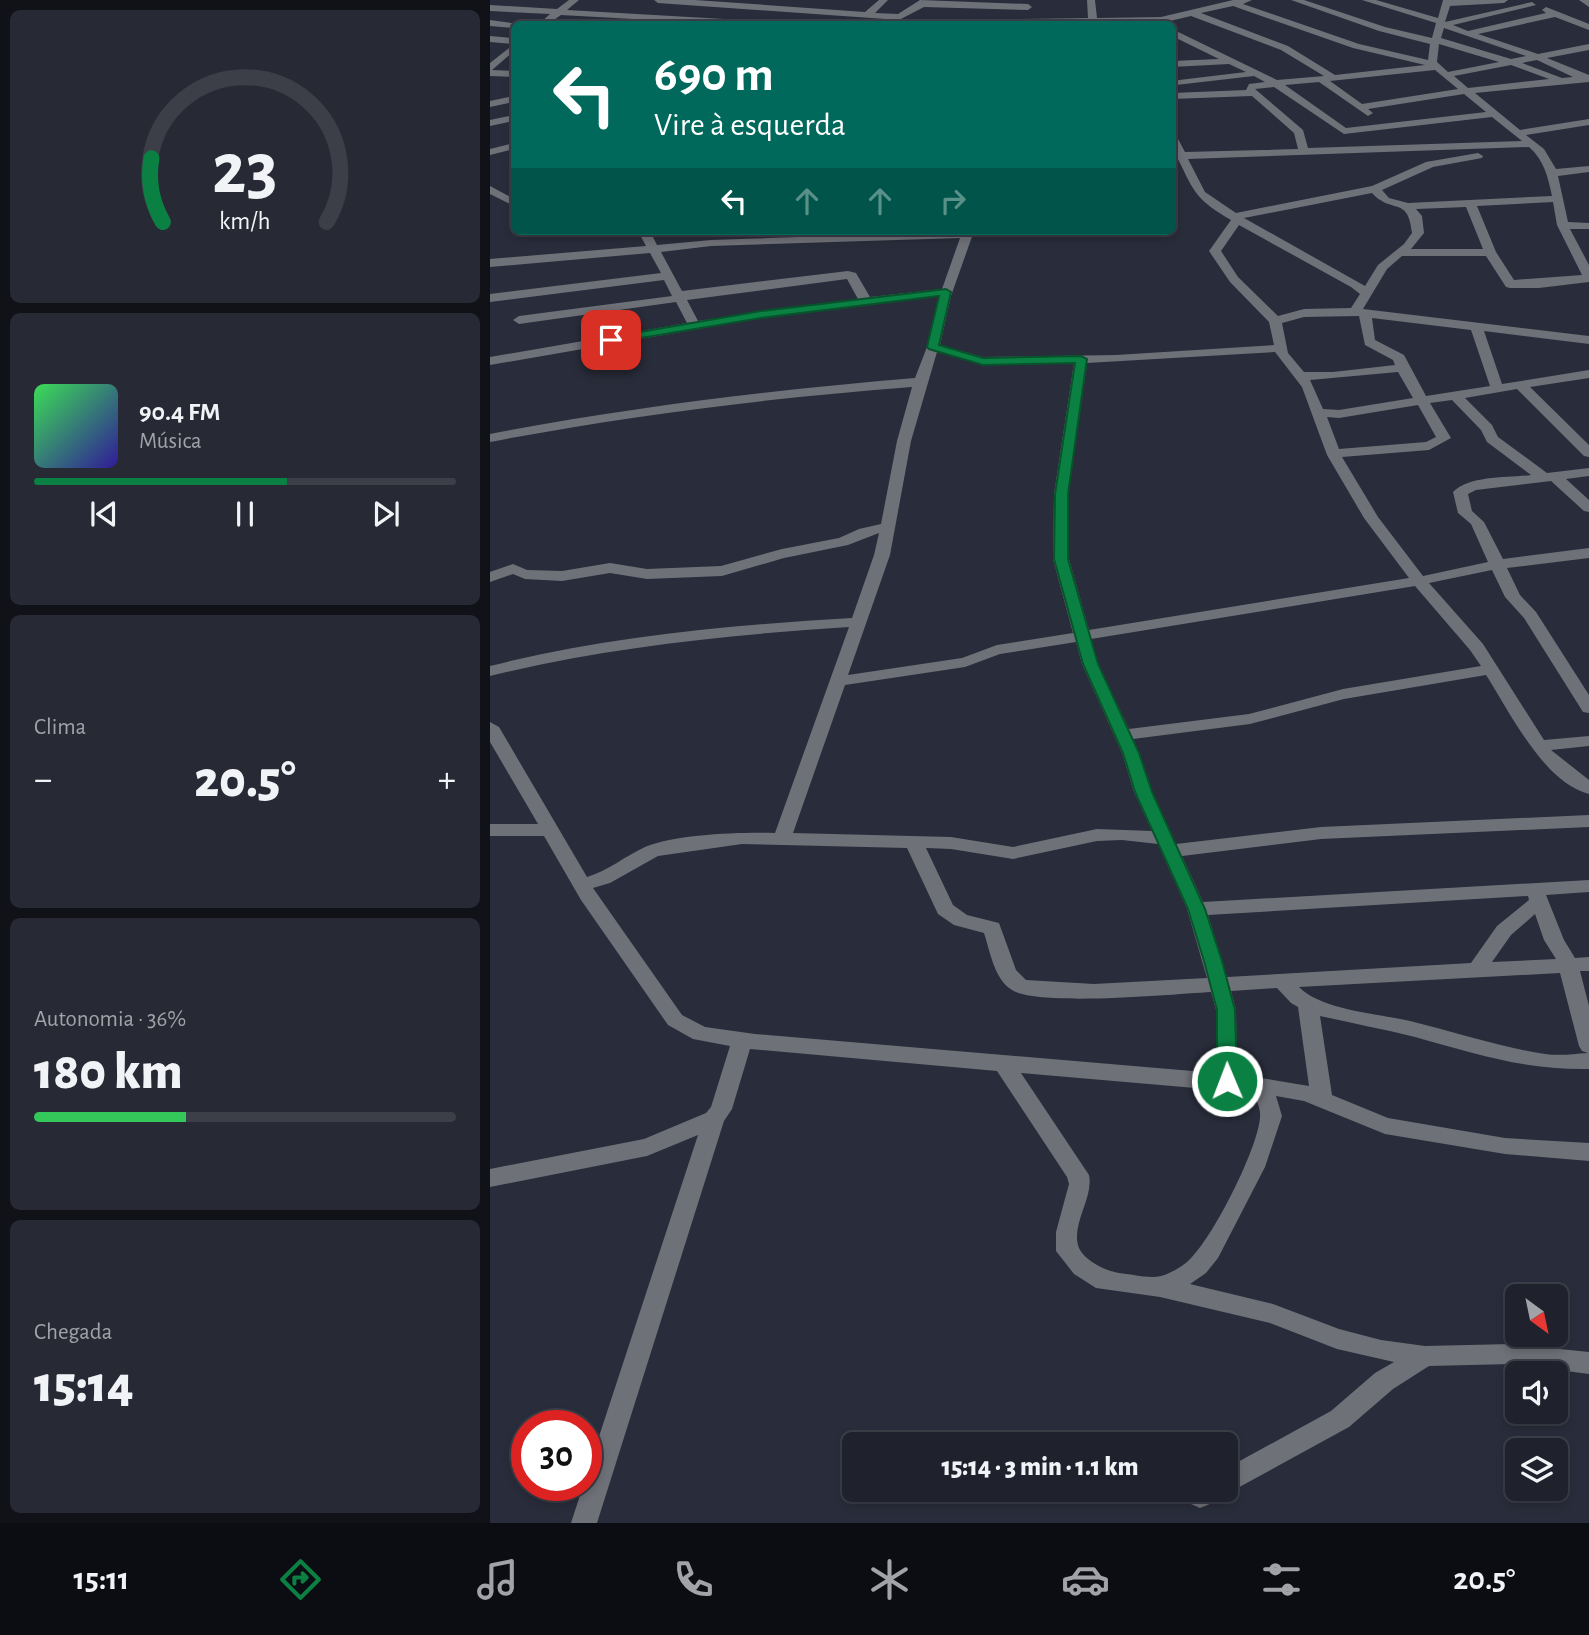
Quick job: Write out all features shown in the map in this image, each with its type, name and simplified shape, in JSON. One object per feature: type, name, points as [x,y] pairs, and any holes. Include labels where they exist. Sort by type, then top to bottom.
[{"type":"street","points":[[547,21],[575,0]]},
{"type":"street","points":[[658,0],[747,3],[899,17]]},
{"type":"street","points":[[868,14],[883,0]]},
{"type":"street","points":[[1091,0],[1094,21]]},
{"type":"street","points":[[1190,0],[1209,9]]},
{"type":"street","points":[[1161,21],[1246,0]]},
{"type":"street","points":[[1295,0],[1382,29],[1514,63],[1562,82]]},
{"type":"street","points":[[1366,0],[1540,58],[1587,79]]},
{"type":"street","points":[[1434,65],[1435,41],[1444,3],[1503,0]]},
{"type":"street","points":[[1520,0],[1589,27]]},
{"type":"street","points":[[1584,0],[1589,4]]},
{"type":"street","points":[[894,21],[924,2],[1029,3],[1023,21]]},
{"type":"street","points":[[734,21],[747,3]]},
{"type":"street","points":[[1233,4],[1356,46],[1434,65],[1492,114],[1536,146],[1552,173],[1563,225],[1589,277],[1515,285],[1501,274],[1470,203]]},
{"type":"street","points":[[1441,23],[1532,5]]},
{"type":"street","points":[[490,8],[557,13],[636,12],[651,21]]},
{"type":"street","points":[[1191,13],[1300,54],[1318,64],[1335,79]]},
{"type":"street","points":[[1469,34],[1555,14]]},
{"type":"street","points":[[1573,21],[1589,18]]},
{"type":"street","points":[[490,23],[511,25]]},
{"type":"street","points":[[1176,34],[1275,83],[1344,131],[1492,114]]},
{"type":"street","points":[[490,39],[511,41]]},
{"type":"street","points":[[1445,75],[1589,47]]},
{"type":"street","points":[[490,70],[511,50]]},
{"type":"street","points":[[490,57],[511,58]]},
{"type":"street","points":[[1176,64],[1234,61]]},
{"type":"street","points":[[1304,150],[1299,132],[1254,93],[1252,86],[1335,79],[1434,65]]},
{"type":"street","points":[[490,70],[511,74]]},
{"type":"street","points":[[1176,81],[1253,74]]},
{"type":"street","points":[[1360,107],[1465,91],[1587,79]]},
{"type":"street","points":[[1323,80],[1386,128]]},
{"type":"street","points":[[1176,81],[1193,96]]},
{"type":"street","points":[[1176,96],[1254,93]]},
{"type":"street","points":[[490,104],[511,100]]},
{"type":"street","points":[[490,123],[511,119]]},
{"type":"street","points":[[1519,133],[1589,122]]},
{"type":"street","points":[[1367,294],[1355,284],[1237,219],[1200,194],[1178,156],[1304,150],[1536,146]]},
{"type":"street","points":[[1536,146],[1440,162],[1375,189],[1237,219],[1215,251],[1234,279],[1275,321],[1281,348],[1308,386],[1334,454],[1371,518],[1419,581],[1477,648],[1539,746],[1559,767],[1589,788]]},
{"type":"street","points":[[490,152],[511,147]]},
{"type":"street","points":[[1552,173],[1588,170]]},
{"type":"street","points":[[490,189],[511,200]]},
{"type":"street","points":[[1375,189],[1385,200],[1408,206],[1557,199]]},
{"type":"street","points":[[490,205],[511,202]]},
{"type":"street","points":[[1334,454],[1407,449],[1441,442],[1444,436],[1396,355],[1369,342],[1360,313],[1382,267],[1400,253],[1418,233],[1416,216],[1408,206]]},
{"type":"street","points":[[1563,225],[1589,226]]},
{"type":"street","points":[[1247,235],[1260,232]]},
{"type":"street","points":[[646,235],[695,326]]},
{"type":"street","points":[[490,263],[742,241],[893,235]]},
{"type":"street","points":[[782,839],[882,555],[904,441],[920,382],[933,347],[946,292],[967,235]]},
{"type":"street","points":[[1220,241],[1234,238]]},
{"type":"street","points":[[1575,250],[1589,251]]},
{"type":"street","points":[[1400,253],[1490,252]]},
{"type":"street","points":[[519,320],[848,275],[852,276],[866,302]]},
{"type":"street","points":[[490,298],[666,276]]},
{"type":"street","points":[[490,361],[695,326],[946,292]]},
{"type":"street","points":[[1275,321],[1304,313],[1360,313],[1589,340]]},
{"type":"street","points":[[1477,327],[1478,341],[1485,349],[1485,364],[1499,388]]},
{"type":"street","points":[[933,347],[983,361],[1081,359],[1281,348]]},
{"type":"street","points":[[1081,359],[1061,494],[1061,559],[1090,664],[1197,909],[1226,1010],[1227,1081]]},
{"type":"street","points":[[1300,376],[1333,376],[1402,368]]},
{"type":"street","points":[[1319,413],[1339,414],[1499,388],[1589,378]]},
{"type":"street","points":[[490,438],[615,416],[841,388],[920,382]]},
{"type":"street","points":[[1520,385],[1589,453]]},
{"type":"street","points":[[1456,396],[1487,428],[1492,439],[1551,478],[1589,508]]},
{"type":"street","points":[[1589,472],[1474,486],[1460,492],[1465,513],[1477,523],[1513,597],[1530,615],[1589,708]]},
{"type":"street","points":[[490,577],[513,569],[525,574],[562,576],[610,568],[647,574],[722,571],[782,554],[844,542],[864,532],[887,527]]},
{"type":"street","points":[[839,680],[861,679],[965,662],[997,650],[1589,552]]},
{"type":"street","points":[[1437,603],[1449,590],[1455,573]]},
{"type":"street","points":[[490,671],[574,650],[709,633],[859,622]]},
{"type":"street","points":[[1122,735],[1250,719],[1343,694],[1415,684],[1491,669]]},
{"type":"street","points":[[490,727],[582,885],[676,1020],[700,1034],[1160,1078],[1227,1081],[1296,1090],[1385,1126],[1505,1146],[1589,1152]]},
{"type":"street","points":[[1539,746],[1589,741]]},
{"type":"street","points":[[1137,835],[1156,820]]},
{"type":"street","points":[[582,885],[603,879],[653,851],[743,838],[951,843],[1013,853],[1097,835],[1137,835],[1168,845],[1321,833],[1589,821]]},
{"type":"street","points":[[490,830],[551,830]]},
{"type":"street","points":[[914,843],[945,909],[961,920],[992,928],[1004,966],[1019,985],[1030,988],[1094,991],[1567,963],[1589,964]]},
{"type":"street","points":[[1197,909],[1537,896],[1589,886]]},
{"type":"street","points":[[1478,968],[1496,937],[1520,920],[1537,896]]},
{"type":"street","points":[[1537,896],[1554,940],[1567,963],[1589,1046]]},
{"type":"street","points":[[1520,920],[1554,940]]},
{"type":"street","points":[[1280,979],[1298,998],[1308,1004],[1499,1052],[1549,1062],[1589,1061]]},
{"type":"street","points":[[1308,1004],[1322,1099]]},
{"type":"street","points":[[584,1523],[742,1040]]},
{"type":"street","points":[[1003,1063],[1078,1175],[1080,1184],[1067,1232],[1068,1251],[1082,1267],[1104,1281],[1160,1287],[1273,1314],[1337,1339],[1381,1350],[1425,1356],[1512,1354],[1589,1363]]},
{"type":"street","points":[[1160,1287],[1181,1278],[1200,1264],[1213,1247],[1264,1148],[1271,1116],[1261,1086]]},
{"type":"street","points":[[490,1178],[648,1147],[714,1119]]},
{"type":"street","points":[[1238,1475],[1340,1419],[1384,1381],[1425,1356]]},
{"type":"route","points":[[611,340],[761,314],[946,292],[933,347],[968,359],[983,361],[1081,359],[1061,494],[1061,559],[1090,664],[1131,753],[1143,792],[1197,909],[1226,1010],[1227,1081]]}]
